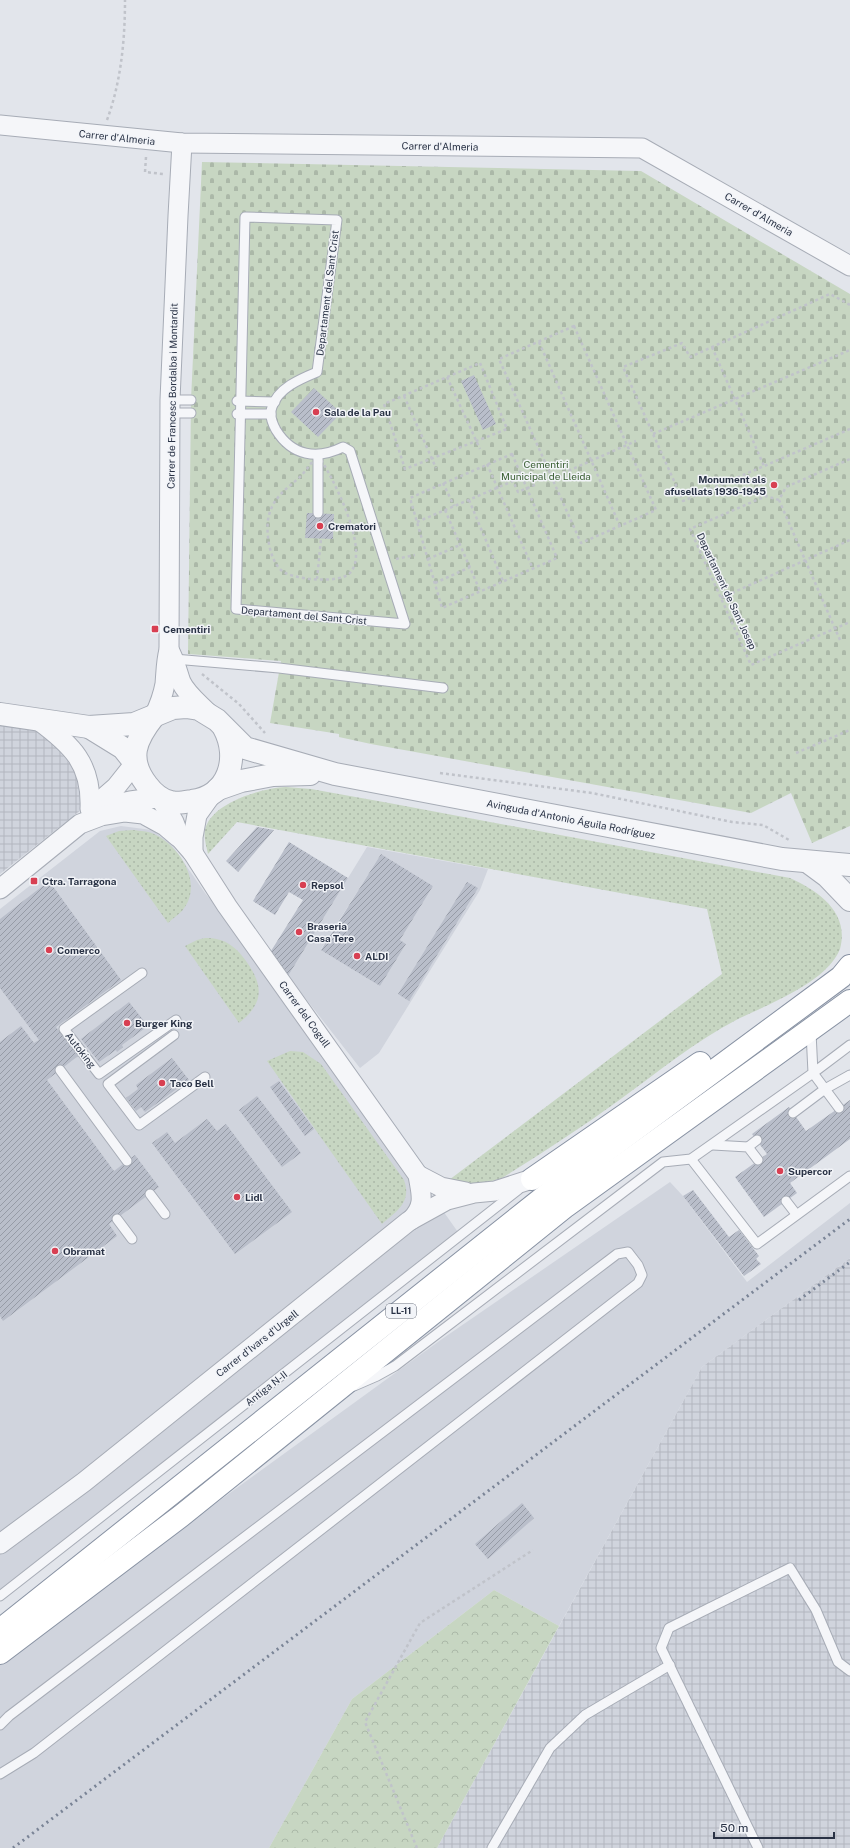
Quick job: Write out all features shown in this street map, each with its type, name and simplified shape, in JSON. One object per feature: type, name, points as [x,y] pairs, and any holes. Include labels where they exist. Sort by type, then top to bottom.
[{"type":"highway","name":"LL-11","points":[[0,1630],[549,1193],[841,977],[850,966]]},
{"type":"highway","points":[[532,1179],[709,1057],[808,1000]]},
{"type":"highway","name":"LL-11","points":[[0,1653],[181,1516],[566,1206],[850,1001]]},
{"type":"street","name":"Carrer d'Almeria","points":[[0,125],[182,143],[642,148],[850,266]]},
{"type":"street","name":"Carrer de Francesc Bordalba i Montardit","points":[[182,143],[170,406],[178,656],[181,682],[188,692],[217,721]]},
{"type":"street","name":"Carrer de Francesc Bordalba i Montardit","points":[[154,716],[161,701],[166,660],[178,656]]},
{"type":"street","name":"Avinguda d'Antonio Águila Rodríguez","points":[[0,714],[89,727],[134,724],[163,711],[186,707],[199,709],[217,721],[245,748],[335,774],[700,844],[808,862],[850,865]]},
{"type":"street","points":[[0,889],[87,817],[116,787],[135,764],[134,754],[137,744],[144,729],[154,716]]},
{"type":"street","points":[[38,720],[63,739],[76,754],[90,786],[87,817]]},
{"type":"street","points":[[193,854],[193,837],[197,815],[226,778],[231,766],[232,752],[230,739],[217,721]]},
{"type":"street","name":"Avinguda d'Antonio Águila Rodríguez","points":[[89,727],[123,748],[135,764],[138,774],[152,792],[160,798],[172,803],[184,803],[199,800],[241,781],[273,775],[335,774]]},
{"type":"street","points":[[87,817],[119,803],[139,799],[160,798]]},
{"type":"street","name":"Carrer del Cogull","points":[[160,798],[174,822],[180,838],[193,854],[226,906],[303,1004],[418,1175]]},
{"type":"street","points":[[87,817],[125,812],[144,814],[165,826],[180,838]]},
{"type":"street","name":"Avinguda d'Antonio Águila Rodríguez","points":[[808,862],[827,876],[850,900]]},
{"type":"street","points":[[418,1175],[441,1188],[474,1193]]},
{"type":"street","points":[[409,1222],[419,1211],[422,1204],[418,1175]]},
{"type":"street","name":"Carrer d'Ivars d'Urgell","points":[[0,1544],[84,1482],[232,1362],[409,1222],[447,1200],[474,1193],[495,1191],[532,1179]]},
{"type":"lane","name":"Departament del Sant Crist","points":[[246,216],[337,220],[317,372],[296,380],[283,390],[275,402],[272,406],[271,414],[274,427],[287,443],[305,453],[318,455],[330,454],[343,447],[350,451],[387,562],[405,624],[236,609],[239,401],[246,216]]},
{"type":"lane","points":[[170,406],[191,400]]},
{"type":"lane","points":[[239,401],[275,402]]},
{"type":"lane","points":[[170,406],[191,413]]},
{"type":"lane","points":[[239,414],[271,414]]},
{"type":"lane","points":[[318,455],[318,513]]},
{"type":"lane","points":[[178,656],[444,688]]},
{"type":"lane","name":"Autoking","points":[[142,972],[64,1029],[99,1074],[176,1020]]},
{"type":"lane","points":[[810,1030],[813,1073],[839,1108]]},
{"type":"lane","points":[[174,1035],[108,1084],[139,1125],[205,1077]]},
{"type":"lane","points":[[327,1398],[377,1376],[395,1366],[663,1162],[691,1160],[850,1045]]},
{"type":"lane","points":[[60,1070],[126,1162]]},
{"type":"lane","points":[[793,1113],[825,1089],[850,1076]]},
{"type":"lane","points":[[713,1145],[748,1147],[757,1140]]},
{"type":"lane","points":[[748,1147],[758,1160]]},
{"type":"lane","points":[[691,1160],[757,1244],[850,1176]]},
{"type":"lane","name":"Antiga N-II","points":[[0,1596],[532,1179]]},
{"type":"lane","points":[[150,1194],[165,1214]]},
{"type":"lane","points":[[786,1200],[796,1214]]},
{"type":"lane","points":[[117,1219],[132,1239]]},
{"type":"lane","points":[[0,1725],[16,1711],[617,1254],[628,1252],[638,1265],[642,1275],[638,1283],[34,1753],[0,1774]]},
{"type":"lane","points":[[758,1848],[661,1648],[669,1628],[790,1568],[816,1610],[838,1662],[850,1671]]},
{"type":"lane","points":[[492,1848],[550,1748],[585,1715],[670,1665]]},
{"type":"path","points":[[101,135],[112,105],[125,38],[125,0]]},
{"type":"path","points":[[142,153],[146,157],[145,172],[180,176]]},
{"type":"path","points":[[850,305],[830,294],[690,357],[682,343],[623,367],[683,502],[850,429]]},
{"type":"path","points":[[574,326],[627,445],[656,510],[581,543],[499,359],[574,326]]},
{"type":"path","points":[[539,341],[620,526]]},
{"type":"path","points":[[712,347],[764,466]]},
{"type":"path","points":[[653,434],[850,350]]},
{"type":"path","points":[[480,363],[507,428],[405,469],[384,404],[447,377],[480,363]]},
{"type":"path","points":[[447,377],[480,449]]},
{"type":"path","points":[[404,396],[436,468]]},
{"type":"path","points":[[552,478],[636,441]]},
{"type":"path","points":[[512,454],[556,558],[442,608],[410,498],[487,464],[512,454]]},
{"type":"path","points":[[840,640],[779,500],[786,487],[850,459]]},
{"type":"path","points":[[487,464],[533,568]]},
{"type":"path","points":[[417,522],[513,481],[518,492],[537,484]]},
{"type":"path","points":[[443,483],[454,506]]},
{"type":"path","name":"Departament de Sant Josep","points":[[779,500],[766,496],[690,529],[752,665],[850,622]]},
{"type":"path","points":[[468,500],[503,581]]},
{"type":"path","points":[[445,510],[480,591]]},
{"type":"path","points":[[317,579],[321,539]]},
{"type":"path","points":[[721,598],[850,540]]},
{"type":"path","points":[[428,559],[460,545]]},
{"type":"path","points":[[387,562],[415,555]]},
{"type":"path","points":[[435,583],[470,567]]},
{"type":"path","points":[[178,656],[239,704],[266,734]]},
{"type":"path","points":[[796,752],[850,730]]},
{"type":"path","points":[[433,772],[592,793],[732,822],[763,825],[795,843]]},
{"type":"path","points":[[417,1848],[365,1722],[420,1623],[533,1550]]},
{"type":"shaded area","points":[[0,721],[44,732],[77,773],[81,810],[0,874]]},
{"type":"shaded area","points":[[121,826],[152,830],[172,845],[205,893],[296,1002],[460,1235],[0,1596],[0,909],[100,831]]},
{"type":"shaded area","points":[[367,847],[488,869],[480,890],[379,1053],[360,1068],[288,976]],"holes":[[[381,854],[433,886],[400,940],[406,944],[380,986],[321,949]]]},
{"type":"shaded area","points":[[670,1182],[683,1196],[747,1282],[850,1203],[850,1258],[702,1367],[559,1626],[494,1590],[352,1699],[269,1848],[0,1848],[0,1660],[442,1339]]},
{"type":"shaded area","points":[[850,1258],[850,1848],[437,1848],[702,1367]]},
{"type":"green space","name":"Cementiri Municipal de Lleida","points":[[202,162],[641,171],[850,294],[850,826],[812,843],[791,793],[751,813],[371,744],[339,737],[339,734],[270,723],[281,661],[188,654],[191,400]]},
{"type":"green space","points":[[286,787],[311,789],[389,803],[790,878],[811,889],[829,904],[836,914],[840,924],[842,936],[840,949],[833,961],[823,972],[810,982],[796,991],[738,1019],[707,1037],[590,1121],[502,1178],[488,1182],[476,1183],[449,1180],[722,974],[707,909],[237,822],[208,854],[205,839],[206,827],[213,816],[221,809],[242,797],[266,790]]},
{"type":"green space","points":[[133,830],[152,833],[164,840],[173,847],[186,867],[190,878],[191,890],[188,901],[182,911],[168,923],[106,836],[119,831]]},
{"type":"green space","points":[[205,938],[218,939],[233,947],[246,961],[256,978],[259,994],[257,1001],[247,1016],[239,1023],[185,946]]},
{"type":"green space","points":[[290,1051],[303,1052],[321,1064],[404,1180],[406,1188],[405,1200],[398,1210],[382,1224],[267,1061]]},
{"type":"green space","points":[[494,1590],[559,1626],[437,1848],[269,1848],[352,1699]]},
{"type":"building","points":[[474,375],[496,424],[483,430],[461,381]]},
{"type":"building","name":"Sala de la Pau","points":[[314,388],[341,413],[318,437],[291,412]]},
{"type":"building","name":"Crematori","points":[[307,513],[334,514],[333,539],[305,538]]},
{"type":"building","points":[[257,827],[274,830],[238,872],[226,861]]},
{"type":"building","name":"Repsol","points":[[289,842],[348,878],[288,976],[271,951],[303,900],[289,892],[275,915],[253,901]]},
{"type":"building","points":[[381,854],[433,886],[400,940],[406,944],[380,986],[321,950]]},
{"type":"building","points":[[49,881],[121,980],[56,1027],[78,1056],[47,1080],[114,1171],[135,1155],[159,1187],[109,1224],[117,1236],[3,1321],[0,1316],[0,1042],[21,1026],[34,1043],[39,1040],[0,988],[0,919]]},
{"type":"building","points":[[467,882],[478,888],[409,1001],[398,994]]},
{"type":"building","points":[[129,1002],[148,1026],[122,1045],[123,1047],[117,1052],[116,1050],[99,1062],[81,1039]]},
{"type":"building","name":"Taco Bell","points":[[172,1058],[189,1080],[145,1112],[141,1107],[136,1111],[126,1098],[138,1089],[136,1085]]},
{"type":"building","points":[[279,1081],[314,1129],[305,1136],[270,1087]]},
{"type":"building","points":[[257,1096],[301,1153],[282,1167],[239,1110]]},
{"type":"building","points":[[850,1100],[850,1139],[790,1183],[797,1193],[764,1217],[735,1177],[767,1154],[752,1134],[789,1107],[806,1131]]},
{"type":"building","name":"Lidl","points":[[207,1119],[217,1131],[226,1124],[292,1212],[235,1254],[152,1143],[167,1132],[175,1143]]},
{"type":"building","points":[[693,1190],[729,1237],[739,1230],[759,1256],[756,1259],[761,1264],[744,1276],[683,1196]]},
{"type":"building","points":[[522,1503],[534,1518],[488,1559],[475,1544]]},
{"type":"railway","points":[[13,1848],[850,1219]]},
{"type":"railway","points":[[799,1300],[850,1262]]},
{"type":"place","name":"Sala de la Pau","points":[[316,412]]},
{"type":"place","name":"Monument als afusellats 1936-1945","points":[[774,485]]},
{"type":"place","name":"Crematori","points":[[320,526]]},
{"type":"place","name":"Cementiri","points":[[155,629]]},
{"type":"place","name":"Ctra. Tarragona","points":[[34,881]]},
{"type":"place","name":"Repsol","points":[[303,885]]},
{"type":"place","name":"Braseria Casa Tere","points":[[299,932]]},
{"type":"place","name":"Comerco","points":[[49,950]]},
{"type":"place","name":"ALDI","points":[[357,956]]},
{"type":"place","name":"Burger King","points":[[127,1023]]},
{"type":"place","name":"Taco Bell","points":[[162,1083]]},
{"type":"place","name":"Supercor","points":[[780,1171]]},
{"type":"place","name":"Lidl","points":[[237,1197]]},
{"type":"place","name":"Obramat","points":[[55,1251]]}]
